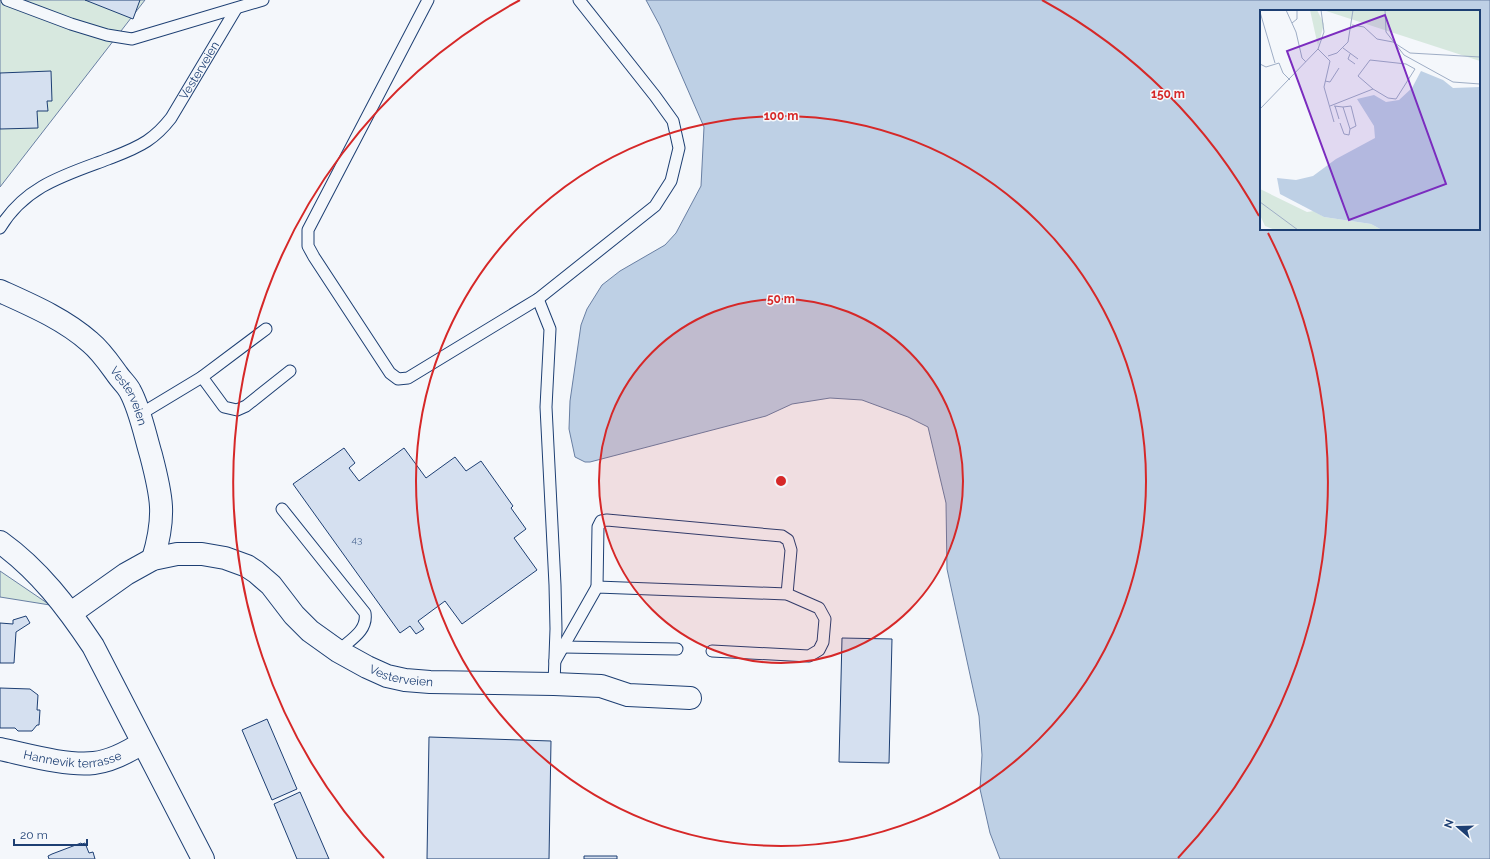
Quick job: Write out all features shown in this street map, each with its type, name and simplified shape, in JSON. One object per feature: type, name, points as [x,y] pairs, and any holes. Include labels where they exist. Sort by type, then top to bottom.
[{"type":"street","name":"Vesterveien","points":[[0,291],[51,316],[90,342],[107,360],[130,391],[139,415],[156,475],[162,504],[162,519],[159,540],[153,559]]},
{"type":"street","points":[[0,542],[40,576],[71,613],[93,646],[203,859]]},
{"type":"street","name":"Vesterveien","points":[[71,613],[126,574],[153,559],[177,554],[202,554],[225,558],[247,566],[271,585],[294,615],[310,631],[338,651],[387,676],[405,680],[430,682],[601,686],[628,695],[690,698]]},
{"type":"street","name":"Hannevik terrasse","points":[[0,749],[74,763],[95,763],[126,753],[142,743]]},
{"type":"lane","points":[[7,0],[99,33],[132,39],[220,14],[235,4],[263,0]]},
{"type":"lane","points":[[428,0],[308,230],[308,246],[390,373],[398,379],[408,378],[538,299],[655,206],[671,181],[679,148],[673,121],[579,0]]},
{"type":"lane","name":"Vesterveien","points":[[0,228],[20,202],[37,189],[63,175],[127,152],[146,142],[163,128],[171,118],[235,4]]},
{"type":"lane","points":[[538,299],[550,329],[546,407],[555,585],[554,684]]},
{"type":"lane","points":[[139,415],[202,377],[266,329]]},
{"type":"lane","points":[[202,377],[224,406],[237,410],[246,406],[290,371]]},
{"type":"lane","points":[[282,509],[365,613],[366,620],[364,628],[338,651]]},
{"type":"lane","points":[[554,661],[597,587],[598,527],[601,521],[607,520],[782,536],[788,540],[791,550],[787,594]]},
{"type":"lane","points":[[597,587],[787,594],[819,608],[825,619],[823,642],[819,650],[809,656],[712,651]]},
{"type":"lane","points":[[563,647],[677,649]]},
{"type":"shaded area","points":[[0,0],[145,0],[0,187]]},
{"type":"shaded area","points":[[0,571],[50,605],[0,597]]},
{"type":"water","points":[[646,0],[1490,0],[1490,859],[1000,859],[990,833],[980,789],[982,755],[979,716],[947,569],[946,503],[928,427],[908,417],[862,400],[830,398],[792,404],[766,416],[590,462],[585,462],[575,457],[569,429],[570,401],[581,325],[587,309],[602,285],[620,271],[665,245],[676,233],[701,186],[704,127],[660,26]]},
{"type":"building","points":[[85,0],[140,0],[133,19]]},
{"type":"building","points":[[51,71],[52,101],[47,101],[48,111],[37,111],[38,128],[0,129],[0,73]]},
{"type":"building","points":[[344,448],[355,463],[349,468],[359,481],[404,448],[426,478],[455,457],[466,471],[481,461],[513,506],[511,508],[526,529],[514,538],[537,570],[462,624],[445,601],[418,621],[424,629],[416,634],[410,626],[400,633],[293,484]]},
{"type":"building","points":[[26,616],[30,623],[16,632],[14,663],[0,663],[0,623],[13,624],[13,620]]},
{"type":"building","points":[[842,638],[892,639],[889,763],[839,762]]},
{"type":"building","points":[[0,688],[30,689],[38,695],[37,710],[40,710],[39,725],[37,725],[32,731],[18,731],[15,728],[0,728]]},
{"type":"building","points":[[267,719],[297,789],[272,800],[242,730]]},
{"type":"building","points":[[429,737],[551,741],[549,859],[427,859]]},
{"type":"building","points":[[300,792],[329,859],[297,859],[274,804]]},
{"type":"building","points":[[81,843],[85,843],[89,853],[93,852],[95,859],[49,859],[48,856],[52,854]]},
{"type":"building","points":[[584,856],[617,856],[617,859],[584,859]]}]
